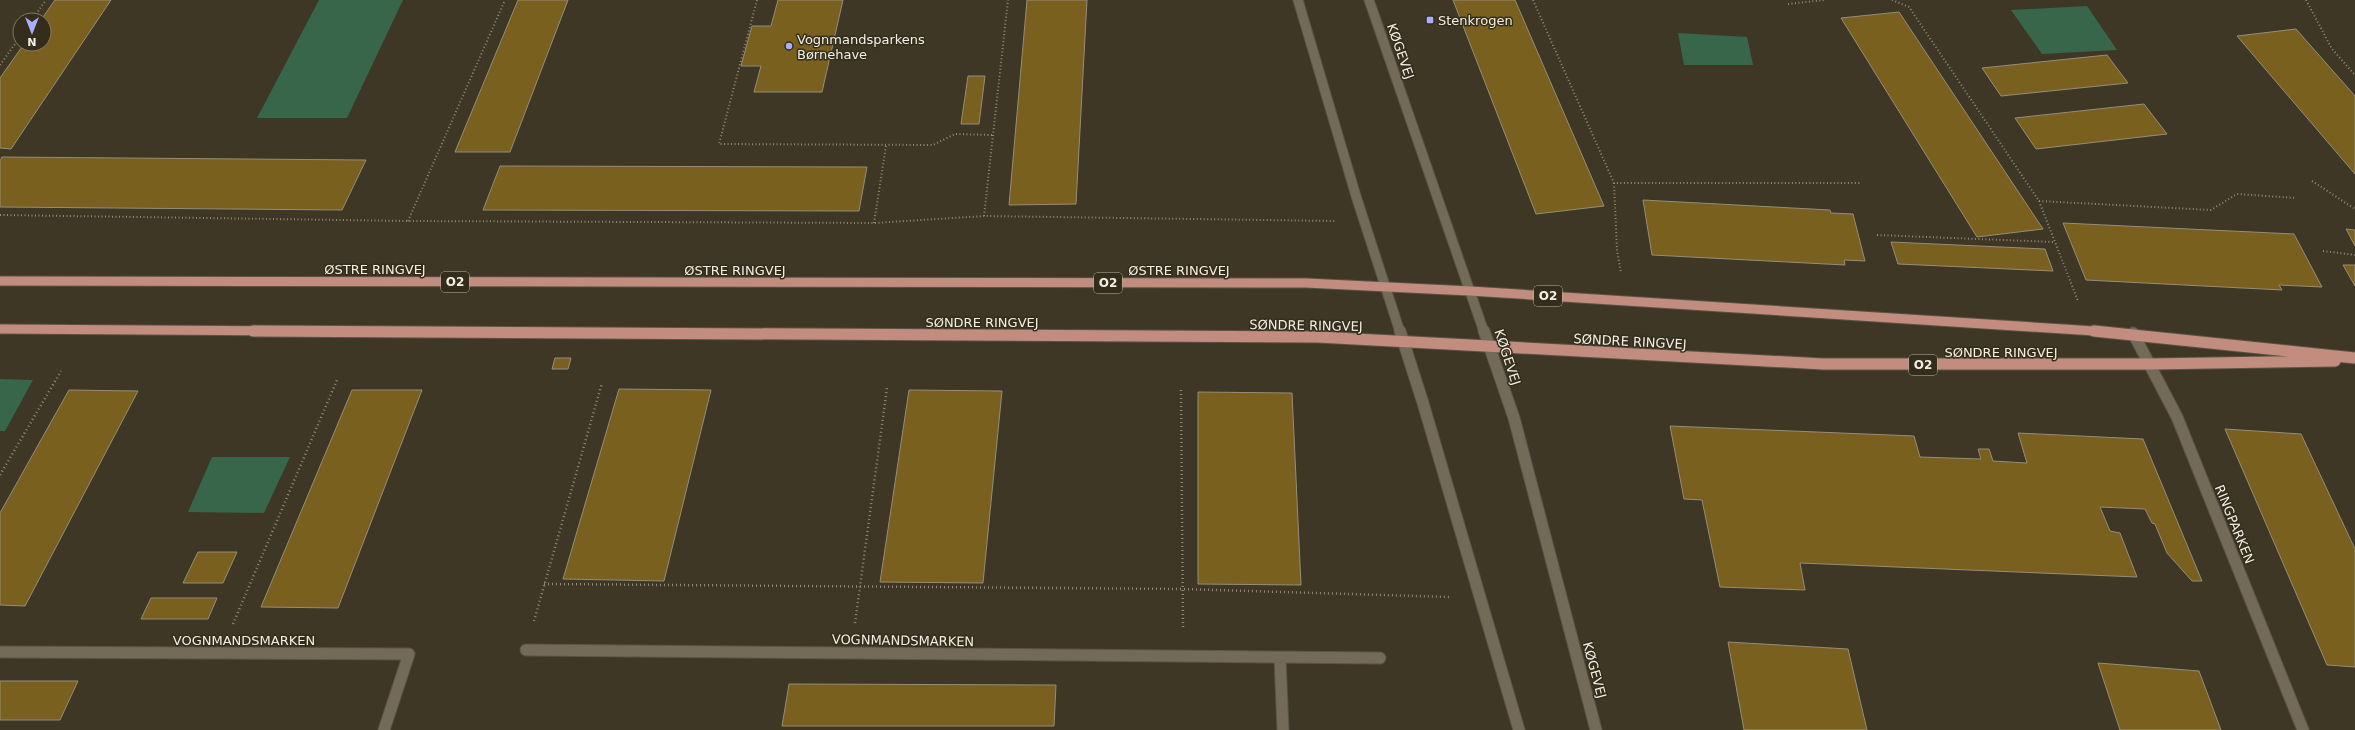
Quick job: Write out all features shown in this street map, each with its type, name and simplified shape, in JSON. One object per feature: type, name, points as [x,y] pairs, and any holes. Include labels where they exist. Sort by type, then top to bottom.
[{"type":"main road","name":"ØSTRE RINGVEJ","points":[[0,281],[1306,283],[1470,291]]},
{"type":"main road","name":"SØNDRE RINGVEJ","points":[[1470,291],[2133,333],[2355,360]]},
{"type":"main road","name":"SØNDRE RINGVEJ","points":[[0,329],[1318,337],[1823,364],[2150,364],[2355,360]]},
{"type":"street","points":[[1298,0],[1402,342],[1423,403],[1519,730]]},
{"type":"street","name":"KØGEVEJ","points":[[1369,0],[1444,223],[1491,347],[1514,418],[1596,730]]},
{"type":"street","name":"RINGPARKEN","points":[[2133,333],[2177,416],[2303,730]]},
{"type":"street","name":"VOGNMANDSMARKEN","points":[[526,650],[1380,658]]},
{"type":"street","name":"VOGNMANDSMARKEN","points":[[0,652],[409,654],[384,730]]},
{"type":"street","points":[[1280,658],[1283,730]]},
{"type":"path","points":[[38,12],[46,0]]},
{"type":"path","points":[[408,221],[504,0]]},
{"type":"path","points":[[757,0],[719,144],[886,146],[933,145],[955,134],[992,135]]},
{"type":"path","points":[[984,216],[1008,0]]},
{"type":"path","points":[[1533,0],[1614,183],[1616,250],[1626,301]]},
{"type":"path","points":[[1788,4],[1824,0]]},
{"type":"path","points":[[1892,0],[1909,7],[2039,201],[2054,242],[2071,280],[2089,330]]},
{"type":"path","points":[[2306,0],[2332,49],[2355,75]]},
{"type":"path","points":[[0,65],[12,48]]},
{"type":"path","points":[[874,223],[886,146]]},
{"type":"path","points":[[2312,181],[2355,209]]},
{"type":"path","points":[[1614,183],[1861,183]]},
{"type":"path","points":[[2039,201],[2211,210],[2237,194],[2296,198]]},
{"type":"path","points":[[0,215],[408,221],[874,223],[984,216],[1366,222]]},
{"type":"path","points":[[1877,235],[2054,242]]},
{"type":"path","points":[[2323,250],[2355,255]]},
{"type":"path","points":[[0,475],[61,371]]},
{"type":"path","points":[[221,654],[337,380]]},
{"type":"path","points":[[526,650],[602,383]]},
{"type":"path","points":[[851,654],[887,388]]},
{"type":"path","points":[[1181,390],[1183,657]]},
{"type":"path","points":[[544,584],[1182,589],[1480,598]]},
{"type":"green space","points":[[319,0],[403,0],[347,118],[257,118]]},
{"type":"green space","points":[[2087,6],[2117,50],[2042,54],[2011,10]]},
{"type":"green space","points":[[1678,33],[1747,37],[1753,65],[1684,65]]},
{"type":"green space","points":[[0,379],[33,380],[5,431],[0,431]]},
{"type":"green space","points":[[212,457],[290,457],[264,513],[188,512]]},
{"type":"building","points":[[55,0],[111,0],[11,149],[0,148],[0,78],[18,52],[52,52],[52,12],[47,12]]},
{"type":"building","points":[[518,0],[568,0],[510,152],[455,152]]},
{"type":"building","name":"Vognmandsparkens Børnehave","points":[[778,0],[843,0],[822,92],[754,92],[761,66],[741,66],[752,26],[771,26]]},
{"type":"building","points":[[1027,0],[1087,0],[1076,204],[1009,205]]},
{"type":"building","points":[[1453,0],[1515,0],[1604,206],[1536,214]]},
{"type":"building","points":[[1899,12],[2043,229],[1977,237],[1841,18]]},
{"type":"building","points":[[2296,29],[2355,96],[2355,174],[2237,36]]},
{"type":"building","points":[[2107,55],[2128,83],[2001,96],[1982,68]]},
{"type":"building","points":[[968,76],[985,76],[979,124],[961,124]]},
{"type":"building","points":[[2144,104],[2167,134],[2036,149],[2015,118]]},
{"type":"building","points":[[2,157],[366,160],[342,210],[0,207],[0,161]]},
{"type":"building","points":[[500,166],[867,167],[859,211],[483,210]]},
{"type":"building","points":[[1643,200],[1830,210],[1831,213],[1853,214],[1865,261],[1844,260],[1845,265],[1652,255]]},
{"type":"building","points":[[2063,223],[2294,234],[2322,287],[2279,285],[2282,290],[2086,280]]},
{"type":"building","points":[[2346,229],[2355,230],[2355,246]]},
{"type":"building","points":[[1891,242],[2045,249],[2053,271],[1898,264]]},
{"type":"building","points":[[2343,265],[2355,265],[2355,286]]},
{"type":"building","points":[[555,358],[571,358],[568,369],[552,369]]},
{"type":"building","points":[[619,389],[711,390],[664,581],[563,579]]},
{"type":"building","points":[[69,390],[138,391],[25,606],[0,605],[0,513]]},
{"type":"building","points":[[352,390],[422,390],[338,608],[261,607]]},
{"type":"building","points":[[909,390],[1002,391],[983,583],[880,582]]},
{"type":"building","points":[[1198,392],[1292,393],[1301,585],[1198,584]]},
{"type":"building","points":[[1670,426],[1914,436],[1920,457],[1981,459],[1978,449],[1989,449],[1993,461],[2026,463],[2018,433],[2143,439],[2202,581],[2192,581],[2167,553],[2155,524],[2152,523],[2145,509],[2100,507],[2110,531],[2120,533],[2137,577],[1800,563],[1805,590],[1720,587],[1702,500],[1684,499]]},
{"type":"building","points":[[2225,429],[2301,434],[2355,549],[2355,667],[2327,665]]},
{"type":"building","points":[[198,552],[237,552],[223,583],[183,583]]},
{"type":"building","points":[[151,598],[217,598],[208,619],[141,619]]},
{"type":"building","points":[[1728,642],[1848,649],[1867,730],[1744,730]]},
{"type":"building","points":[[2098,663],[2199,671],[2221,730],[2120,730]]},
{"type":"building","points":[[0,681],[78,681],[60,720],[0,720]]},
{"type":"building","points":[[789,684],[1056,685],[1054,726],[782,726]]},
{"type":"place","name":"Stenkrogen","points":[[1430,20]]},
{"type":"place","name":"Vognmandsparkens Børnehave","points":[[789,46]]}]
